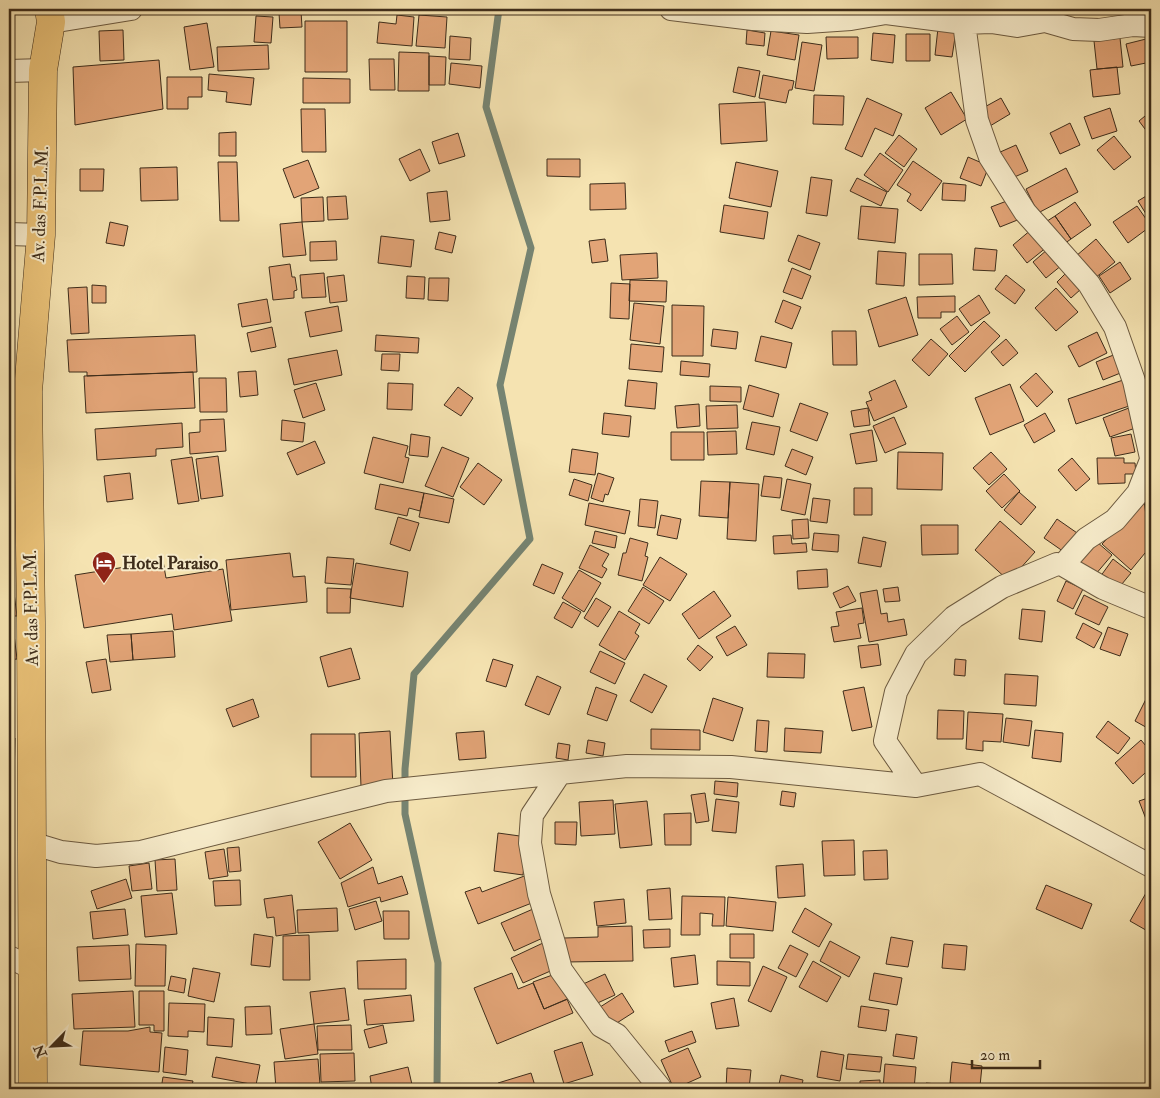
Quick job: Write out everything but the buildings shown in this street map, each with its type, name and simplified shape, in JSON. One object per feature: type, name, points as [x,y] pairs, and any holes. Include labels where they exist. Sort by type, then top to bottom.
[{"type":"main road","name":"Av. das F.P.L.M.","points":[[33,1089],[20,962],[31,843],[31,622],[18,391],[41,235],[43,70],[50,15]]},
{"type":"street","points":[[50,15],[131,9]]},
{"type":"street","points":[[671,9],[752,19],[798,21],[851,19],[886,13],[964,23],[991,22],[1017,26],[1045,21],[1073,29],[1099,30],[1133,25],[1151,26]]},
{"type":"street","points":[[964,23],[977,120],[990,157],[1025,212],[1089,284],[1114,327],[1134,381],[1151,459],[1138,493],[1115,520],[1086,539],[1063,565]]},
{"type":"street","points":[[9,71],[43,70]]},
{"type":"street","points":[[9,234],[41,235]]},
{"type":"street","points":[[916,786],[885,741],[896,692],[916,654],[954,617],[1002,587],[1057,564],[1063,565],[1103,588],[1151,608]]},
{"type":"street","points":[[31,843],[62,852],[96,856],[141,852],[386,791],[462,785],[626,766],[731,767],[916,786],[980,774],[1151,866]]},
{"type":"street","points":[[560,773],[532,816],[530,843],[539,894],[561,970],[601,1026],[617,1035],[660,1088]]},
{"type":"waterway","points":[[437,1089],[438,963],[405,814],[405,769],[414,674],[530,539],[500,385],[531,248],[486,107],[499,9]]},
{"type":"place","name":"Hotel Paraiso","points":[[104,584]]}]
